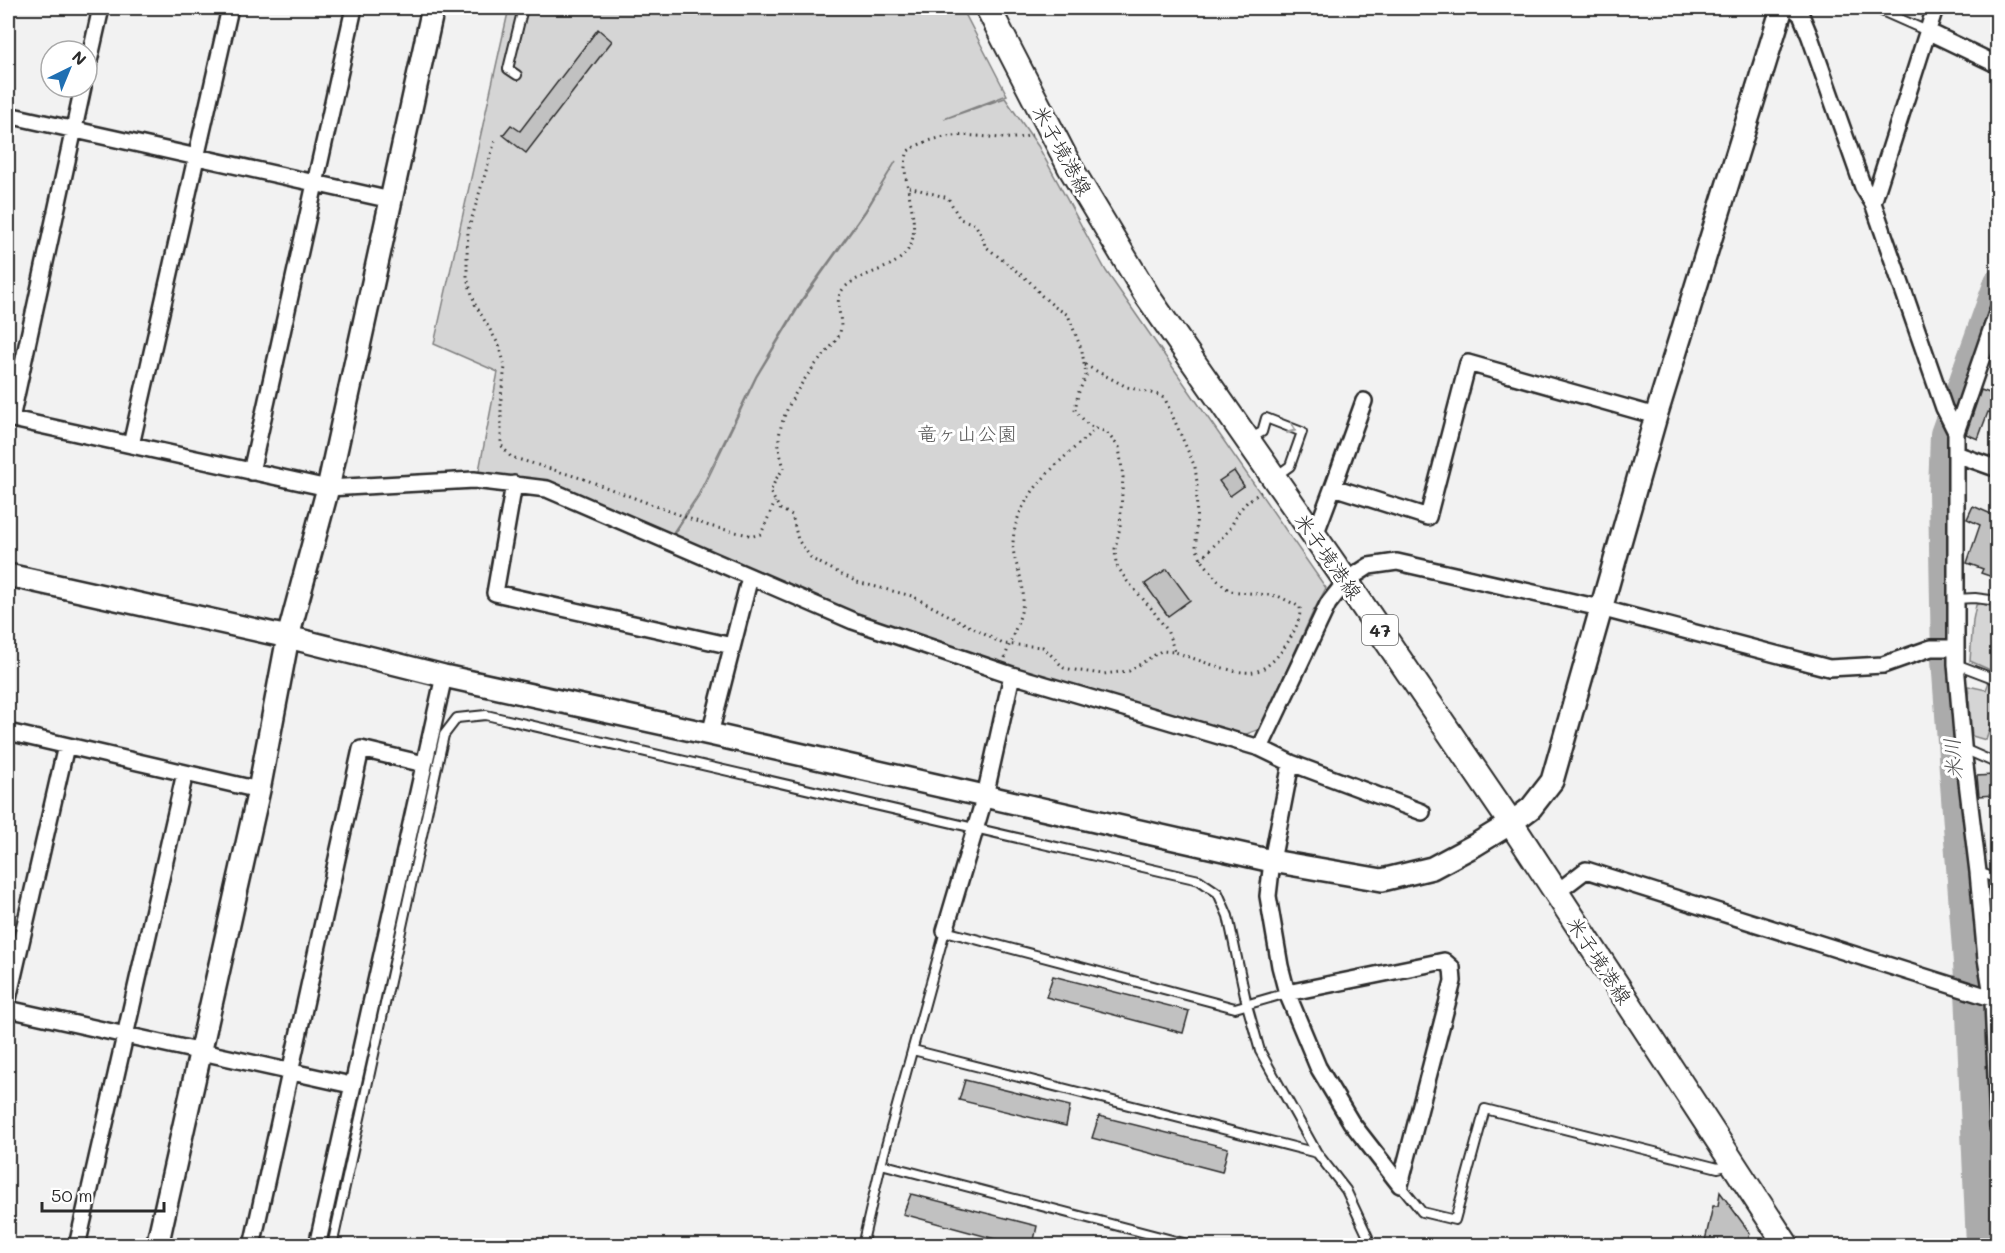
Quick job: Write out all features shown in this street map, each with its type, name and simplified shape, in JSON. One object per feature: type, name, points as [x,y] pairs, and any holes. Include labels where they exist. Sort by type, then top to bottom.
[{"type":"main road","name":"米子境港線","points":[[988,8],[1071,167],[1148,297],[1248,440],[1269,484],[1315,535],[1511,823],[1787,1245]]},
{"type":"street","points":[[94,39],[101,8]]},
{"type":"street","points":[[130,445],[230,8]]},
{"type":"street","points":[[251,472],[354,8]]},
{"type":"street","points":[[158,1245],[259,790],[288,637],[328,488],[433,8]]},
{"type":"street","points":[[8,575],[288,637],[444,676],[1272,861],[1382,880],[1432,868],[1511,823],[1531,808],[1552,781],[1656,416],[1782,8]]},
{"type":"street","points":[[1794,8],[1801,15],[1810,37],[1863,187],[1873,203],[1944,408],[1956,432]]},
{"type":"street","points":[[1873,203],[1935,8]]},
{"type":"street","points":[[1927,31],[1998,66]]},
{"type":"street","points":[[80,99],[9,418],[328,488],[474,480],[548,489],[853,621],[1006,673],[1260,748],[1291,763],[1422,812]]},
{"type":"street","points":[[8,115],[391,200]]},
{"type":"street","points":[[1998,310],[1956,432],[1955,599],[1956,664],[1963,748],[1986,959],[1995,1000],[1998,1128]]},
{"type":"street","points":[[1334,487],[1428,517],[1468,363],[1656,416]]},
{"type":"street","points":[[1315,535],[1364,401]]},
{"type":"street","points":[[1956,454],[1998,469]]},
{"type":"street","points":[[514,484],[495,593],[732,646]]},
{"type":"street","points":[[1260,748],[1328,604],[1346,581],[1369,566],[1397,562],[1600,608],[1829,668],[1883,665],[1931,648],[1956,648]]},
{"type":"street","points":[[710,734],[750,577]]},
{"type":"street","points":[[945,931],[985,796],[1006,673]]},
{"type":"street","points":[[317,1245],[444,676]]},
{"type":"street","points":[[8,732],[259,790]]},
{"type":"street","points":[[8,999],[66,746]]},
{"type":"street","points":[[252,1245],[361,749],[423,764]]},
{"type":"street","points":[[1291,763],[1272,861],[1268,896],[1280,966],[1287,993],[1318,1067],[1351,1122],[1400,1185]]},
{"type":"street","points":[[77,1245],[185,773]]},
{"type":"street","points":[[1556,893],[1586,870],[1995,1000]]},
{"type":"street","points":[[1287,993],[1444,961],[1452,968],[1453,981],[1400,1185]]},
{"type":"street","points":[[8,1009],[351,1085]]},
{"type":"lane","points":[[517,75],[508,69],[523,8]]},
{"type":"lane","points":[[1875,8],[1927,31]]},
{"type":"lane","points":[[1248,440],[1262,432],[1266,418],[1302,432],[1290,466],[1269,484]]},
{"type":"lane","points":[[1955,599],[1975,598],[1998,601]]},
{"type":"lane","points":[[1956,664],[1998,680]]},
{"type":"lane","points":[[332,1245],[444,735],[457,718],[486,715],[1199,880],[1218,893],[1228,916],[1247,1005],[1260,1051],[1317,1153],[1346,1190],[1368,1237],[1369,1245]]},
{"type":"lane","points":[[1963,748],[1998,764]]},
{"type":"lane","points":[[1978,872],[1998,879]]},
{"type":"lane","points":[[862,1245],[881,1164],[945,931],[1234,1008],[1287,993]]},
{"type":"lane","points":[[913,1050],[1317,1153]]},
{"type":"lane","points":[[1400,1185],[1422,1212],[1455,1220],[1485,1109],[1718,1168],[1732,1163]]},
{"type":"lane","points":[[881,1164],[1195,1245]]},
{"type":"path","points":[[1050,128],[1018,139],[1007,140],[973,135],[954,136],[923,142],[908,151],[905,170],[909,187],[913,236],[910,247],[892,264],[856,279],[843,289],[837,302],[839,335],[801,382],[779,430],[778,445],[784,468],[770,492],[780,510],[792,515],[798,540],[812,559],[857,582],[912,596],[1003,644],[1043,647],[1064,668],[1103,674],[1129,671],[1161,651],[1175,652],[1238,671],[1254,672],[1277,658],[1290,639],[1300,614],[1300,607],[1278,596],[1230,591],[1219,582],[1201,559],[1196,547],[1197,482],[1195,467],[1165,399],[1159,395],[1127,387],[1084,365]]},
{"type":"path","points":[[495,141],[468,231],[467,278],[475,304],[500,347],[505,367],[501,396],[501,445],[512,457],[584,478],[709,526],[753,536],[761,534],[775,502]]},
{"type":"path","points":[[909,187],[948,198],[960,219],[975,224],[985,246],[1029,281],[1055,307],[1068,315],[1082,351],[1086,376],[1078,393],[1075,410],[1088,425],[1106,432],[1119,447],[1123,477],[1120,527],[1114,549],[1116,564],[1167,630],[1175,652]]},
{"type":"path","points":[[1006,673],[1008,645],[1020,617],[1023,603],[1022,580],[1013,545],[1019,517],[1035,486],[1096,428]]},
{"type":"path","points":[[1201,559],[1229,530],[1243,506],[1269,484]]},
{"type":"green space","name":"竜ヶ山公園","points":[[509,8],[962,8],[1007,95],[944,119],[1005,98],[1038,146],[1106,271],[1326,588],[1260,729],[1244,735],[1017,669],[841,609],[673,535],[700,495],[757,376],[803,300],[866,211],[896,161],[865,211],[802,299],[756,376],[698,495],[670,537],[550,486],[478,476],[498,372],[434,344]]},
{"type":"green space","points":[[1980,603],[1997,608],[1997,673],[1970,661],[1973,620],[1976,605]]},
{"type":"green space","points":[[1989,682],[1997,686],[1997,708],[1986,740],[1972,736],[1968,686],[1986,690]]},
{"type":"building","points":[[598,29],[612,41],[526,153],[503,135],[511,125],[520,131]]},
{"type":"building","points":[[1981,390],[1998,396],[1998,414],[1988,412],[1978,439],[1966,434]]},
{"type":"building","points":[[1234,471],[1244,486],[1230,496],[1219,481]]},
{"type":"building","points":[[1973,506],[1998,517],[1998,579],[1981,573],[1983,569],[1967,563],[1980,525],[1967,519]]},
{"type":"building","points":[[1167,569],[1190,600],[1168,616],[1145,584]]},
{"type":"building","points":[[1993,775],[1995,795],[1979,796],[1977,776]]},
{"type":"building","points":[[1053,976],[1189,1011],[1183,1033],[1046,997]]},
{"type":"building","points":[[965,1080],[1070,1106],[1066,1126],[959,1100]]},
{"type":"building","points":[[1099,1116],[1228,1148],[1222,1172],[1092,1138]]},
{"type":"building","points":[[1720,1192],[1750,1233],[1747,1245],[1704,1245],[1713,1206],[1718,1206]]},
{"type":"building","points":[[911,1194],[1037,1226],[1033,1245],[1017,1245],[903,1214]]},
{"type":"waterway","name":"米川","points":[[1980,1246],[1969,991],[1945,659],[1942,491],[1944,434],[1998,282]]},
{"type":"waterway","points":[[1961,880],[1976,880]]}]
